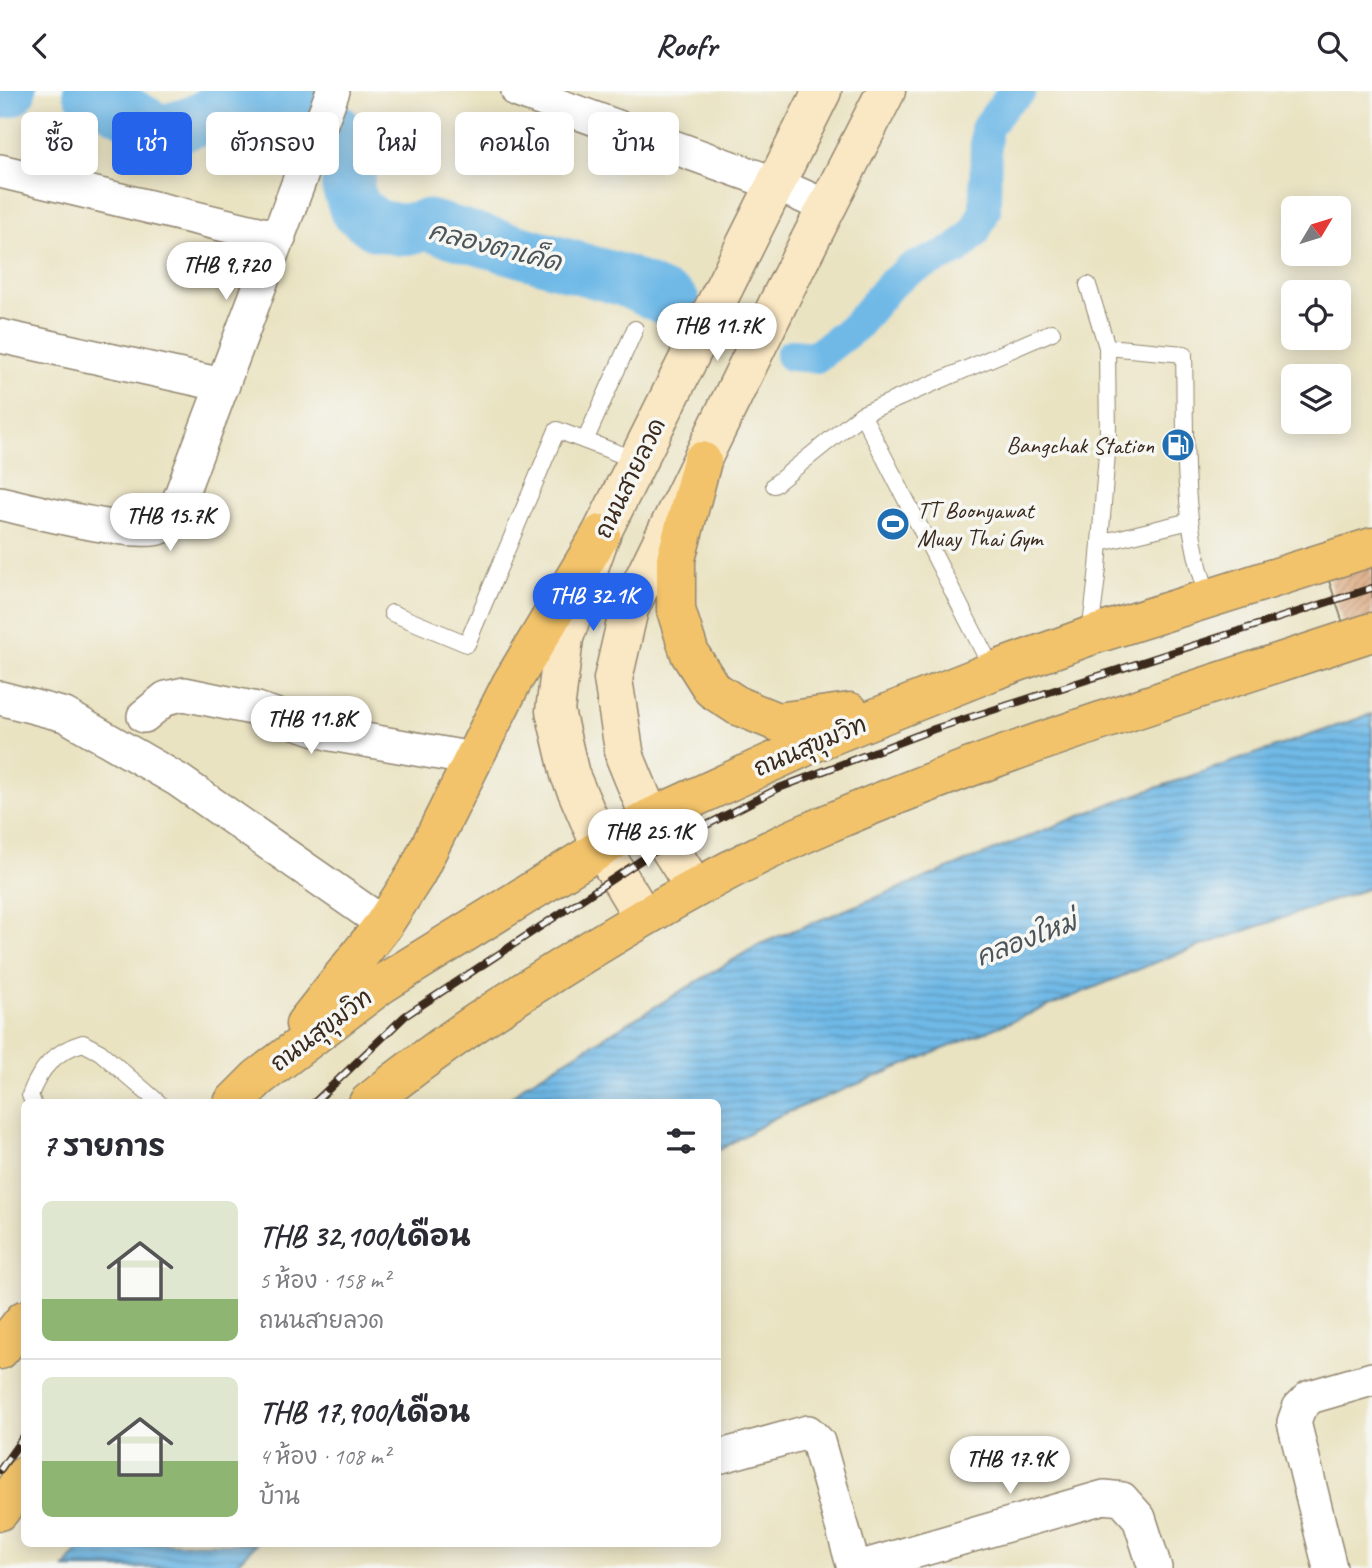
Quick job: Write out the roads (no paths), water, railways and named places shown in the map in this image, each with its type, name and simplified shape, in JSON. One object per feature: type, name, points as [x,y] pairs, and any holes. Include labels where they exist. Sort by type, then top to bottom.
[{"type":"highway","points":[[702,461],[676,559],[676,610],[690,654],[712,689],[738,706],[778,722],[831,716],[921,698]]},
{"type":"highway","points":[[246,1090],[320,1006],[384,924],[416,874],[511,684],[601,534]]},
{"type":"highway","name":"ถนนสุขุมวิท","points":[[246,1090],[382,984],[650,818],[809,744],[921,698],[1090,636],[1372,547]]},
{"type":"highway","points":[[373,1099],[397,1079],[520,993],[643,917],[695,888],[819,827],[926,783],[1044,740],[1372,632]]},
{"type":"highway","points":[[0,1350],[21,1324]]},
{"type":"highway","points":[[0,1511],[21,1480]]},
{"type":"main road","name":"ถนนสายลวด","points":[[643,917],[601,847],[570,775],[555,711],[564,638],[601,534],[821,91]]},
{"type":"main road","points":[[695,888],[650,818],[625,757],[612,679],[629,609],[886,91]]},
{"type":"street","points":[[0,503],[62,518],[141,531],[162,527],[175,511],[333,91]]},
{"type":"street","points":[[518,91],[776,184],[827,207]]},
{"type":"street","points":[[0,171],[279,238]]},
{"type":"street","points":[[0,336],[223,385]]},
{"type":"street","points":[[144,716],[166,698],[184,694],[257,709],[331,734],[473,759]]},
{"type":"street","points":[[0,698],[65,715],[178,780],[384,924]]},
{"type":"street","points":[[1330,1568],[1294,1422],[1299,1408],[1310,1397],[1372,1379]]},
{"type":"street","points":[[721,1456],[808,1432],[818,1442],[856,1568],[1104,1497],[1122,1499],[1139,1518],[1155,1568]]},
{"type":"lane","points":[[1088,285],[1107,347],[1108,440],[1090,636]]},
{"type":"lane","points":[[584,441],[635,330]]},
{"type":"lane","points":[[774,485],[862,414],[1052,332]]},
{"type":"lane","points":[[1107,347],[1184,354],[1190,520],[1199,573],[1210,599]]},
{"type":"lane","points":[[862,414],[993,671]]},
{"type":"lane","points":[[391,613],[467,644],[556,430],[638,461]]},
{"type":"lane","points":[[1100,543],[1190,520]]},
{"type":"lane","points":[[32,1099],[30,1095],[37,1076],[65,1048],[83,1043],[100,1052],[154,1099]]},
{"type":"water","name":"คลองใหม่","points":[[1372,714],[1372,887],[1169,957],[774,1118],[721,1149],[721,1099],[509,1099],[526,1084],[760,944],[1112,803]]},
{"type":"water","points":[[81,1547],[253,1547],[232,1568],[64,1568]]},
{"type":"waterway","name":"คลองตาเค็ด","points":[[0,93],[10,91]]},
{"type":"waterway","name":"คลองตาเค็ด","points":[[89,91],[161,131],[198,119],[242,91]]},
{"type":"waterway","name":"คลองตาเค็ด","points":[[268,91],[308,109],[343,136],[354,161],[347,185],[355,209],[376,225],[402,230],[427,225],[625,281],[674,303]]},
{"type":"waterway","name":"คลองตาเค็ด","points":[[791,355],[816,357],[856,326],[889,286],[909,270],[956,250],[974,233],[985,210],[986,129],[1006,102],[1020,91]]},
{"type":"railway","points":[[318,1099],[405,1016],[652,853],[779,788],[934,729],[1372,588]]},
{"type":"railway","points":[[0,1470],[21,1440]]},
{"type":"place","name":"Bangchak Station","points":[[1178,445]]},
{"type":"place","name":"TT Boonyawat Muay Thai Gym","points":[[893,524]]}]
